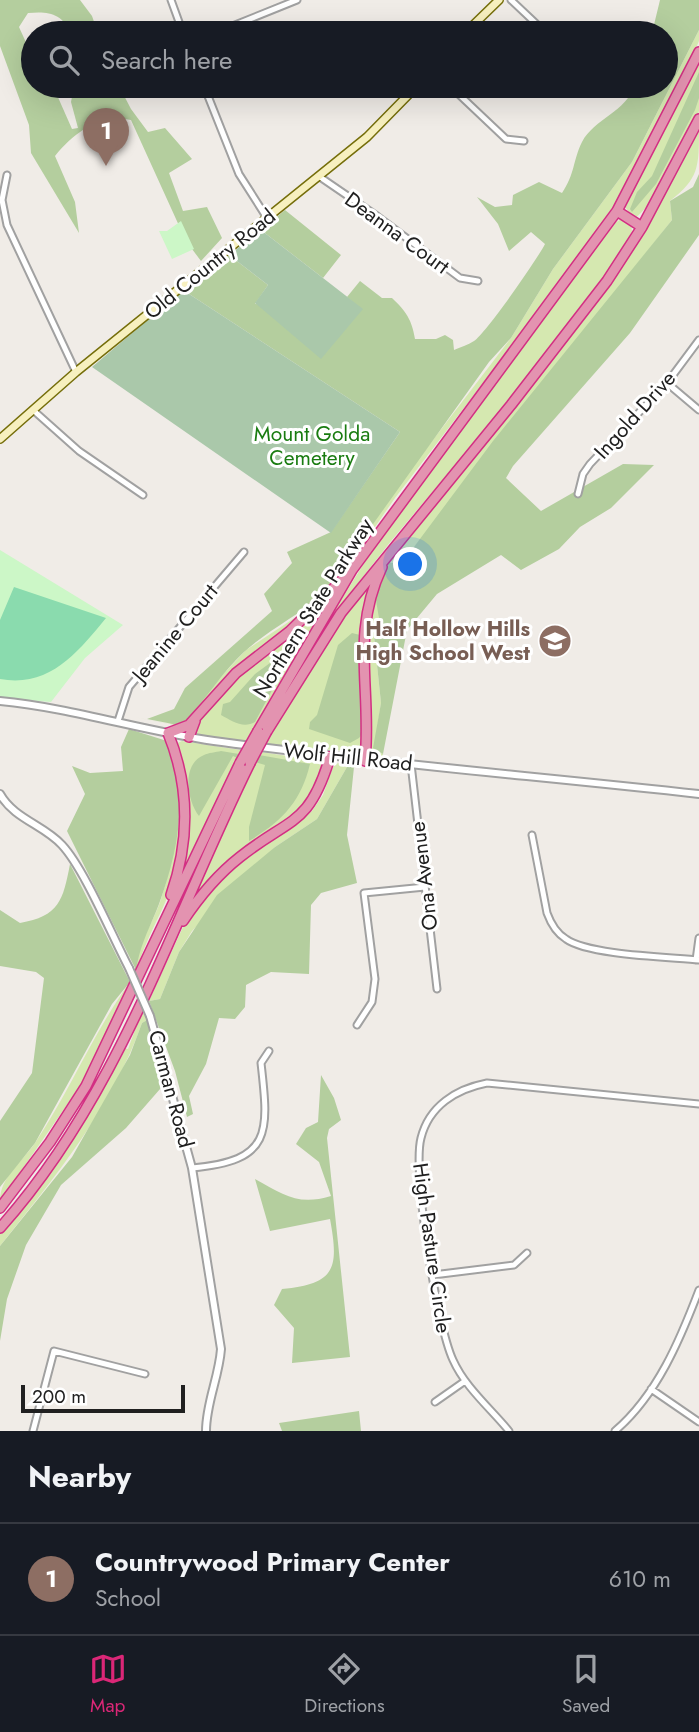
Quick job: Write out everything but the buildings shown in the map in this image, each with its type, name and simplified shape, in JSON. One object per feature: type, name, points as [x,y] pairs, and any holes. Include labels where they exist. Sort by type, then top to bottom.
[{"type":"highway","name":"Northern State Parkway","points":[[678,93],[699,52]]},
{"type":"highway","name":"Northern State Parkway","points":[[0,1208],[50,1142],[86,1086],[245,763],[352,570],[617,211],[675,98]]},
{"type":"highway","name":"Northern State Parkway","points":[[262,731],[341,612],[567,336],[642,227],[699,119]]},
{"type":"highway","points":[[617,211],[642,227]]},
{"type":"highway","points":[[365,761],[368,730],[363,622],[370,591],[389,551]]},
{"type":"highway","points":[[158,935],[182,859],[186,821],[181,778],[168,733],[185,728],[236,673],[290,631],[352,570]]},
{"type":"highway","points":[[189,737],[197,716]]},
{"type":"highway","points":[[173,937],[213,881],[241,856],[290,825],[310,807],[322,785],[330,757]]},
{"type":"highway","name":"Northern State Parkway","points":[[0,1228],[61,1149],[132,1027],[173,937],[245,763]]},
{"type":"main road","points":[[477,21],[499,0]]},
{"type":"main road","name":"Old Country Road","points":[[0,439],[76,372],[368,137],[405,98]]},
{"type":"street","points":[[170,0],[178,21]]},
{"type":"street","points":[[245,21],[297,0]]},
{"type":"street","points":[[511,0],[533,21]]},
{"type":"street","points":[[209,98],[239,174],[267,218]]},
{"type":"street","points":[[463,98],[506,139],[524,141]]},
{"type":"street","points":[[7,175],[2,200],[7,225],[76,372]]},
{"type":"street","name":"Deanna Court","points":[[320,177],[460,278],[478,282]]},
{"type":"street","name":"Ingold Drive","points":[[578,494],[583,474],[590,464],[667,383],[699,340]]},
{"type":"street","points":[[667,383],[699,410]]},
{"type":"street","points":[[33,410],[79,451],[143,495]]},
{"type":"street","name":"Jeanine Court","points":[[118,720],[129,687],[244,552]]},
{"type":"street","name":"Wolf Hill Road","points":[[0,701],[118,720],[189,737],[330,757],[699,794]]},
{"type":"street","name":"Ona Avenue","points":[[411,764],[437,989]]},
{"type":"street","name":"Carman Road","points":[[0,794],[16,813],[49,833],[70,856],[129,968],[150,1016],[192,1168],[221,1349],[215,1386],[206,1411],[206,1431]]},
{"type":"street","points":[[532,835],[547,913],[551,923],[567,940],[593,949],[697,960],[699,938]]},
{"type":"street","points":[[357,1025],[372,1002],[375,979],[364,893],[425,887]]},
{"type":"street","points":[[192,1168],[225,1165],[239,1159],[252,1150],[261,1138],[267,1113],[261,1063],[269,1051]]},
{"type":"street","name":"High Pasture Circle","points":[[509,1431],[466,1381],[445,1340],[433,1275],[418,1156],[421,1136],[436,1109],[450,1096],[468,1087],[492,1083],[699,1104]]},
{"type":"street","points":[[433,1275],[514,1265],[527,1254]]},
{"type":"street","points":[[615,1431],[651,1389],[679,1344],[699,1290]]},
{"type":"street","points":[[33,1431],[54,1351],[145,1374]]},
{"type":"street","points":[[435,1402],[466,1381]]},
{"type":"street","points":[[651,1389],[699,1422]]},
{"type":"green space","points":[[0,0],[80,0],[94,21],[63,21],[59,17],[42,12],[28,13],[21,21],[21,98],[58,98],[72,129],[78,128],[72,98],[125,98],[148,132],[165,128],[192,159],[169,173],[183,211],[207,207],[222,238],[201,261],[186,241],[131,120],[98,122],[79,132],[55,156],[75,202],[79,233],[31,153],[29,125],[0,46]]},
{"type":"green space","points":[[660,0],[699,0],[699,30],[678,71],[678,21],[655,21]]},
{"type":"green space","points":[[699,30],[699,41],[678,89],[678,71]]},
{"type":"green space","points":[[699,61],[699,111],[695,121],[660,187],[641,213],[634,218],[625,207]]},
{"type":"green space","points":[[699,72],[699,98],[695,110],[656,184],[632,212],[630,209],[637,192],[652,176]]},
{"type":"green space","points":[[628,98],[664,98],[632,162],[553,269],[511,338],[489,362],[323,594],[244,652],[184,722],[178,725],[147,719],[174,709],[185,688],[272,611],[264,594],[292,563],[287,552],[331,532],[400,432],[183,290],[229,255],[268,285],[255,304],[362,310],[347,297],[360,281],[382,298],[392,298],[397,303],[410,321],[415,339],[436,339],[445,335],[453,340],[454,350],[474,341],[480,335],[523,279],[545,244],[531,232],[509,251],[498,224],[477,197],[495,207],[512,205],[513,195],[539,182],[562,193],[587,134]]},
{"type":"green space","points":[[664,98],[674,98],[625,190],[568,272],[395,498],[341,576],[281,634],[226,679],[191,721],[180,726],[169,724],[188,717],[212,686],[246,650],[299,615],[511,338],[553,269],[632,162]]},
{"type":"green space","points":[[699,128],[699,153],[695,171],[687,186],[670,201],[672,220],[405,559],[397,564],[389,562],[516,407],[596,300],[634,245]]},
{"type":"green space","points":[[699,174],[699,235],[630,333],[513,466],[506,478],[541,511],[623,464],[654,465],[611,508],[580,527],[559,549],[521,570],[501,555],[437,594],[407,630],[383,754],[373,748],[381,703],[374,636],[379,618],[375,595],[389,562],[397,564],[405,559],[493,441],[672,220],[670,201],[693,187]]},
{"type":"green space","points":[[285,210],[341,255],[323,278],[261,230]]},
{"type":"green space","points":[[621,219],[631,224],[632,231],[617,261],[572,326],[391,541],[340,606],[302,663],[381,536],[615,223]]},
{"type":"green space","points":[[181,221],[194,249],[172,259],[159,231],[167,231]]},
{"type":"green space","points":[[261,230],[363,309],[321,359],[255,303],[268,285],[229,255]]},
{"type":"green space","name":"Mount Golda Cemetery","points":[[183,290],[400,432],[331,533],[92,367]]},
{"type":"green space","points":[[0,550],[123,625],[85,658],[51,702],[0,698]]},
{"type":"green space","points":[[374,578],[360,630],[364,695],[362,752],[265,745],[315,657]]},
{"type":"green space","points":[[14,587],[106,618],[73,655],[48,673],[18,680],[0,679],[0,620]]},
{"type":"green space","points":[[375,595],[380,618],[374,636],[381,703],[374,748],[383,754],[383,757],[368,751],[371,723],[365,628]]},
{"type":"green space","points":[[326,600],[325,607],[244,744],[195,734],[194,728],[238,675]]},
{"type":"green space","points":[[352,633],[360,635],[366,729],[359,738],[350,743],[309,729],[310,722],[317,715],[338,645]]},
{"type":"green space","points":[[285,652],[286,664],[255,722],[242,724],[221,715],[223,704],[230,702],[255,674]]},
{"type":"green space","points":[[129,729],[167,741],[174,761],[180,802],[172,864],[136,970],[67,831],[85,794],[72,766],[90,773],[123,771],[121,747]]},
{"type":"green space","points":[[182,741],[241,750],[185,865],[188,840],[175,744]]},
{"type":"green space","points":[[221,751],[239,754],[237,758],[233,756],[199,816],[191,801],[189,774],[197,760],[204,755]]},
{"type":"green space","points":[[261,752],[321,761],[325,766],[302,811],[191,902]]},
{"type":"green space","points":[[259,755],[310,764],[301,789],[288,809],[271,826],[249,841],[249,827],[265,765],[255,762]]},
{"type":"green space","points":[[338,763],[359,768],[347,767],[317,819],[275,847],[192,931],[179,952],[160,999],[149,1001],[182,929],[194,911],[222,877],[312,811],[323,795],[333,767]]},
{"type":"green space","points":[[347,767],[354,767],[347,835],[357,883],[321,893],[311,905],[309,974],[271,972],[246,985],[245,1007],[235,1019],[219,1018],[206,1064],[189,1096],[193,1114],[187,1117],[175,1071],[149,1001],[160,999],[179,952],[217,895],[275,847],[317,819]]},
{"type":"green space","points":[[183,802],[181,850],[177,872],[136,972],[142,944],[165,887]]},
{"type":"green space","points":[[70,864],[130,982],[112,1004],[35,1143],[0,1187],[0,1121],[32,1073],[44,978],[36,972],[0,966],[0,910],[20,923],[51,911],[65,888]]},
{"type":"green space","points":[[130,982],[132,986],[83,1082],[0,1201],[8,1177],[48,1123],[104,1021]]},
{"type":"green space","points":[[142,1011],[147,1020],[142,1023],[130,1054],[98,1113],[61,1168],[0,1246],[0,1232],[99,1093],[124,1048],[128,1049]]},
{"type":"green space","points":[[147,1020],[167,1081],[126,1128],[61,1185],[26,1245],[7,1299],[0,1341],[0,1246],[72,1157],[130,1055],[142,1023]]},
{"type":"green space","points":[[321,1075],[334,1098],[341,1120],[329,1129],[327,1138],[350,1357],[292,1363],[294,1328],[274,1305],[282,1289],[314,1283],[330,1270],[334,1250],[330,1219],[270,1231],[255,1179],[283,1194],[300,1199],[331,1196],[319,1162],[296,1144],[306,1128],[318,1122]]},
{"type":"green space","points":[[359,1411],[361,1431],[282,1431],[279,1423]]},
{"type":"place","name":"Countrywood Primary Center","points":[[106,166]]},
{"type":"place","name":"Half Hollow Hills High School West","points":[[555,641]]}]
